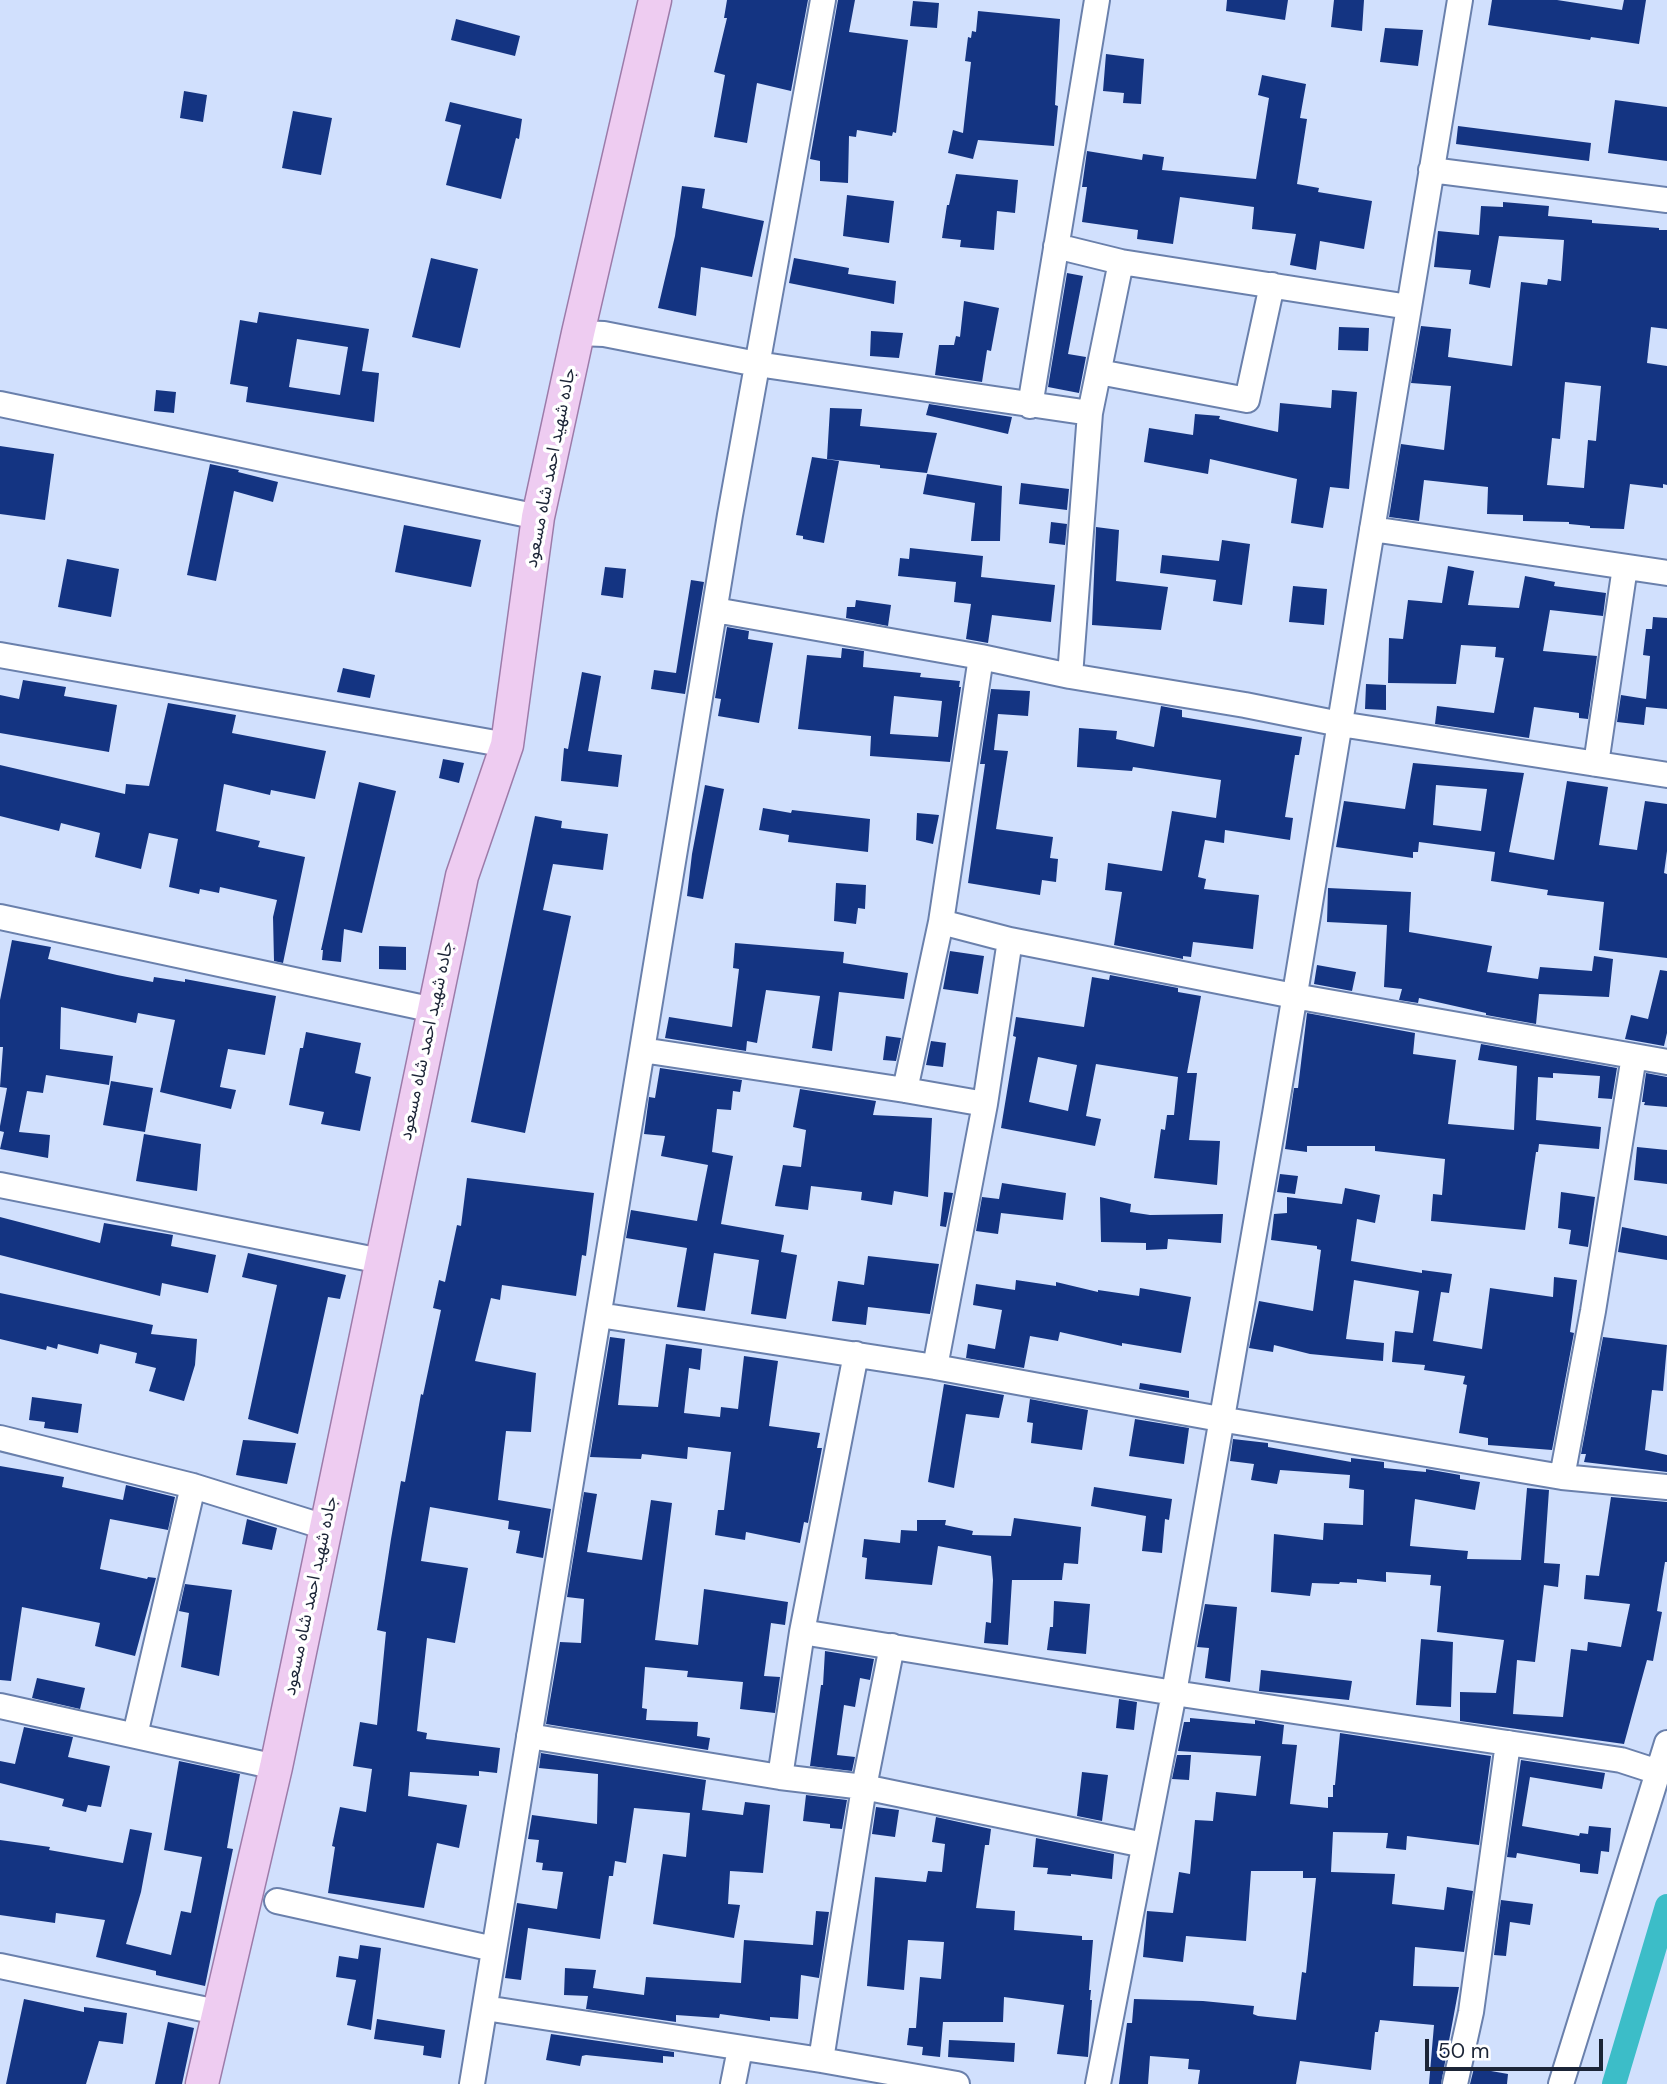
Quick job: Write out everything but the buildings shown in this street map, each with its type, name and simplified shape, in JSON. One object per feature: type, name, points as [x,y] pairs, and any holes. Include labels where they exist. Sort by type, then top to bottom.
[{"type":"main road","name":"جاده شهيد احمد شاه مسعود","points":[[202,2084],[276,1767],[462,876],[507,746],[538,517],[655,0]]},
{"type":"street","points":[[472,2084],[715,610],[823,0]]},
{"type":"street","points":[[1030,405],[1097,0]]},
{"type":"street","points":[[1098,2084],[1174,1693],[1340,724],[1460,0]]},
{"type":"street","points":[[1431,170],[1667,200]]},
{"type":"street","points":[[1056,246],[1121,262],[1409,307]]},
{"type":"street","points":[[1070,676],[1090,413],[1121,262]]},
{"type":"street","points":[[1099,372],[1247,400],[1272,285]]},
{"type":"street","points":[[578,333],[604,334],[757,364],[1090,413]]},
{"type":"street","points":[[0,404],[538,517]]},
{"type":"street","points":[[1372,529],[1667,573]]},
{"type":"street","points":[[1596,764],[1625,567]]},
{"type":"street","points":[[715,610],[1340,724],[1667,775]]},
{"type":"street","points":[[0,655],[507,746]]},
{"type":"street","points":[[905,1090],[941,922],[981,657]]},
{"type":"street","points":[[0,917],[434,1010]]},
{"type":"street","points":[[941,922],[1010,940],[1294,996],[1667,1062]]},
{"type":"street","points":[[935,1367],[985,1104],[1010,940]]},
{"type":"street","points":[[642,1050],[985,1104]]},
{"type":"street","points":[[1562,1477],[1593,1311],[1634,1056]]},
{"type":"street","points":[[0,1185],[381,1261]]},
{"type":"street","points":[[599,1315],[935,1367],[1562,1477],[1667,1487]]},
{"type":"street","points":[[780,1777],[802,1632],[856,1354]]},
{"type":"street","points":[[0,1438],[194,1486],[325,1527]]},
{"type":"street","points":[[135,1735],[194,1486]]},
{"type":"street","points":[[802,1632],[1174,1693],[1621,1760],[1658,1772]]},
{"type":"street","points":[[821,2060],[864,1787],[892,1646]]},
{"type":"street","points":[[0,1706],[276,1767]]},
{"type":"street","points":[[529,1737],[780,1777],[864,1787],[1144,1845]]},
{"type":"street","points":[[1455,2084],[1471,2012],[1508,1743]]},
{"type":"street","points":[[1561,2084],[1667,1743]]},
{"type":"street","points":[[277,1901],[494,1949]]},
{"type":"street","points":[[0,1966],[217,2012]]},
{"type":"street","points":[[485,2008],[957,2084]]},
{"type":"street","points":[[733,2084],[740,2049]]},
{"type":"waterway","points":[[1614,2084],[1667,1906]]}]
